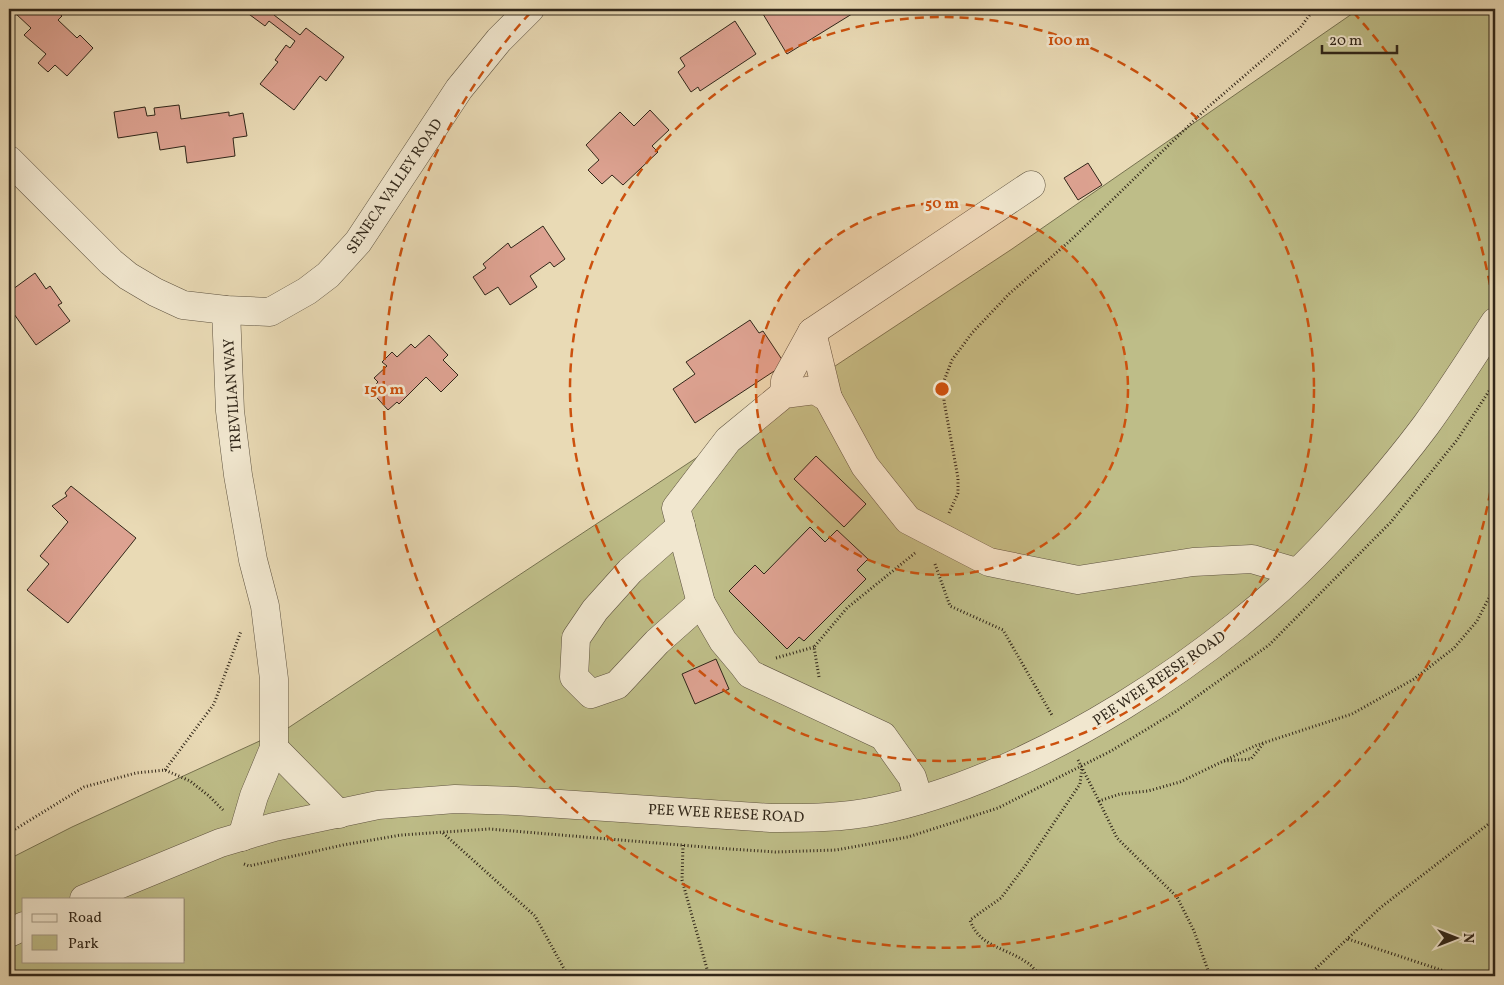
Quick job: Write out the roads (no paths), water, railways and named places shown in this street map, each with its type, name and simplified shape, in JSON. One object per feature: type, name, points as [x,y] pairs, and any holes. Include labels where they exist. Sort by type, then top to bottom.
[{"type":"street","name":"SENECA VALLEY ROAD","points":[[226,310],[270,312],[307,292],[328,275],[358,242],[459,89],[499,40],[530,9]]},
{"type":"street","points":[[9,160],[128,276],[183,305],[226,310]]},
{"type":"street","points":[[784,394],[785,381],[812,332],[1032,185]]},
{"type":"street","name":"TREVILIAN WAY","points":[[226,310],[230,411],[238,474],[253,560],[265,606],[274,679],[274,748],[254,796],[242,837]]},
{"type":"street","name":"PEE WEE REESE ROAD","points":[[86,898],[192,853],[242,837],[274,827],[378,805],[455,799],[515,800],[771,818],[820,818],[875,811],[919,800],[992,774],[1065,738],[1127,702],[1198,655],[1264,602],[1330,539],[1425,425],[1495,322]]},
{"type":"street","points":[[812,332],[828,398],[865,466],[908,520],[988,562],[1078,580],[1192,562],[1252,559],[1296,572]]},
{"type":"street","points":[[828,398],[815,390],[784,394],[728,440],[676,508],[680,526],[701,603],[723,641],[750,674],[883,736],[912,777],[919,800]]},
{"type":"street","points":[[680,526],[630,571],[595,610],[576,638],[574,677],[591,694],[616,685],[657,642],[701,603]]},
{"type":"street","points":[[274,748],[339,814]]},
{"type":"street","points":[[9,933],[22,927]]}]
